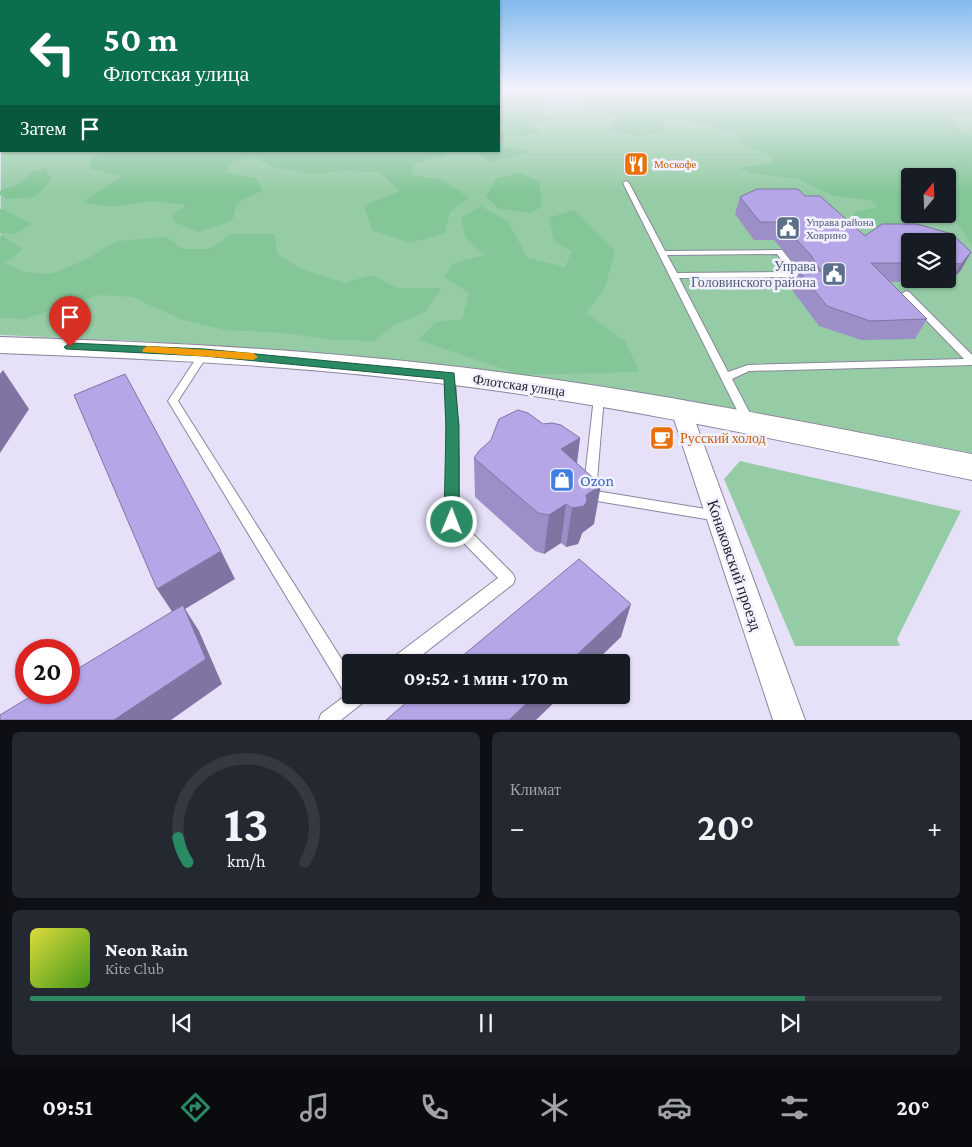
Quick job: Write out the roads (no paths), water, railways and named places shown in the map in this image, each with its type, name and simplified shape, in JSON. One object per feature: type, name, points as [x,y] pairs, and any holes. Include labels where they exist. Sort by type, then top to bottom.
[{"type":"street","name":"Флотская улица","points":[[0,345],[204,353],[450,376],[681,410],[972,467]]},
{"type":"street","name":"Конаковский проезд","points":[[681,410],[789,720]]},
{"type":"lane","points":[[626,183],[750,424]]},
{"type":"lane","points":[[663,253],[779,252],[797,274],[675,276]]},
{"type":"lane","points":[[906,294],[972,362]]},
{"type":"lane","points":[[204,353],[173,402],[342,673]]},
{"type":"lane","points":[[727,377],[748,368],[972,362]]},
{"type":"lane","points":[[410,654],[508,578],[452,522],[453,459],[450,376]]},
{"type":"lane","points":[[599,397],[589,494],[718,516]]},
{"type":"lane","points":[[327,720],[344,704]]},
{"type":"place","name":"Москофе","points":[[636,164]]},
{"type":"place","name":"Управа района Ховрино","points":[[788,228]]},
{"type":"place","name":"Управа Головинского района","points":[[834,274]]},
{"type":"place","name":"Русский холод","points":[[662,438]]},
{"type":"place","name":"Ozon","points":[[562,480]]}]
